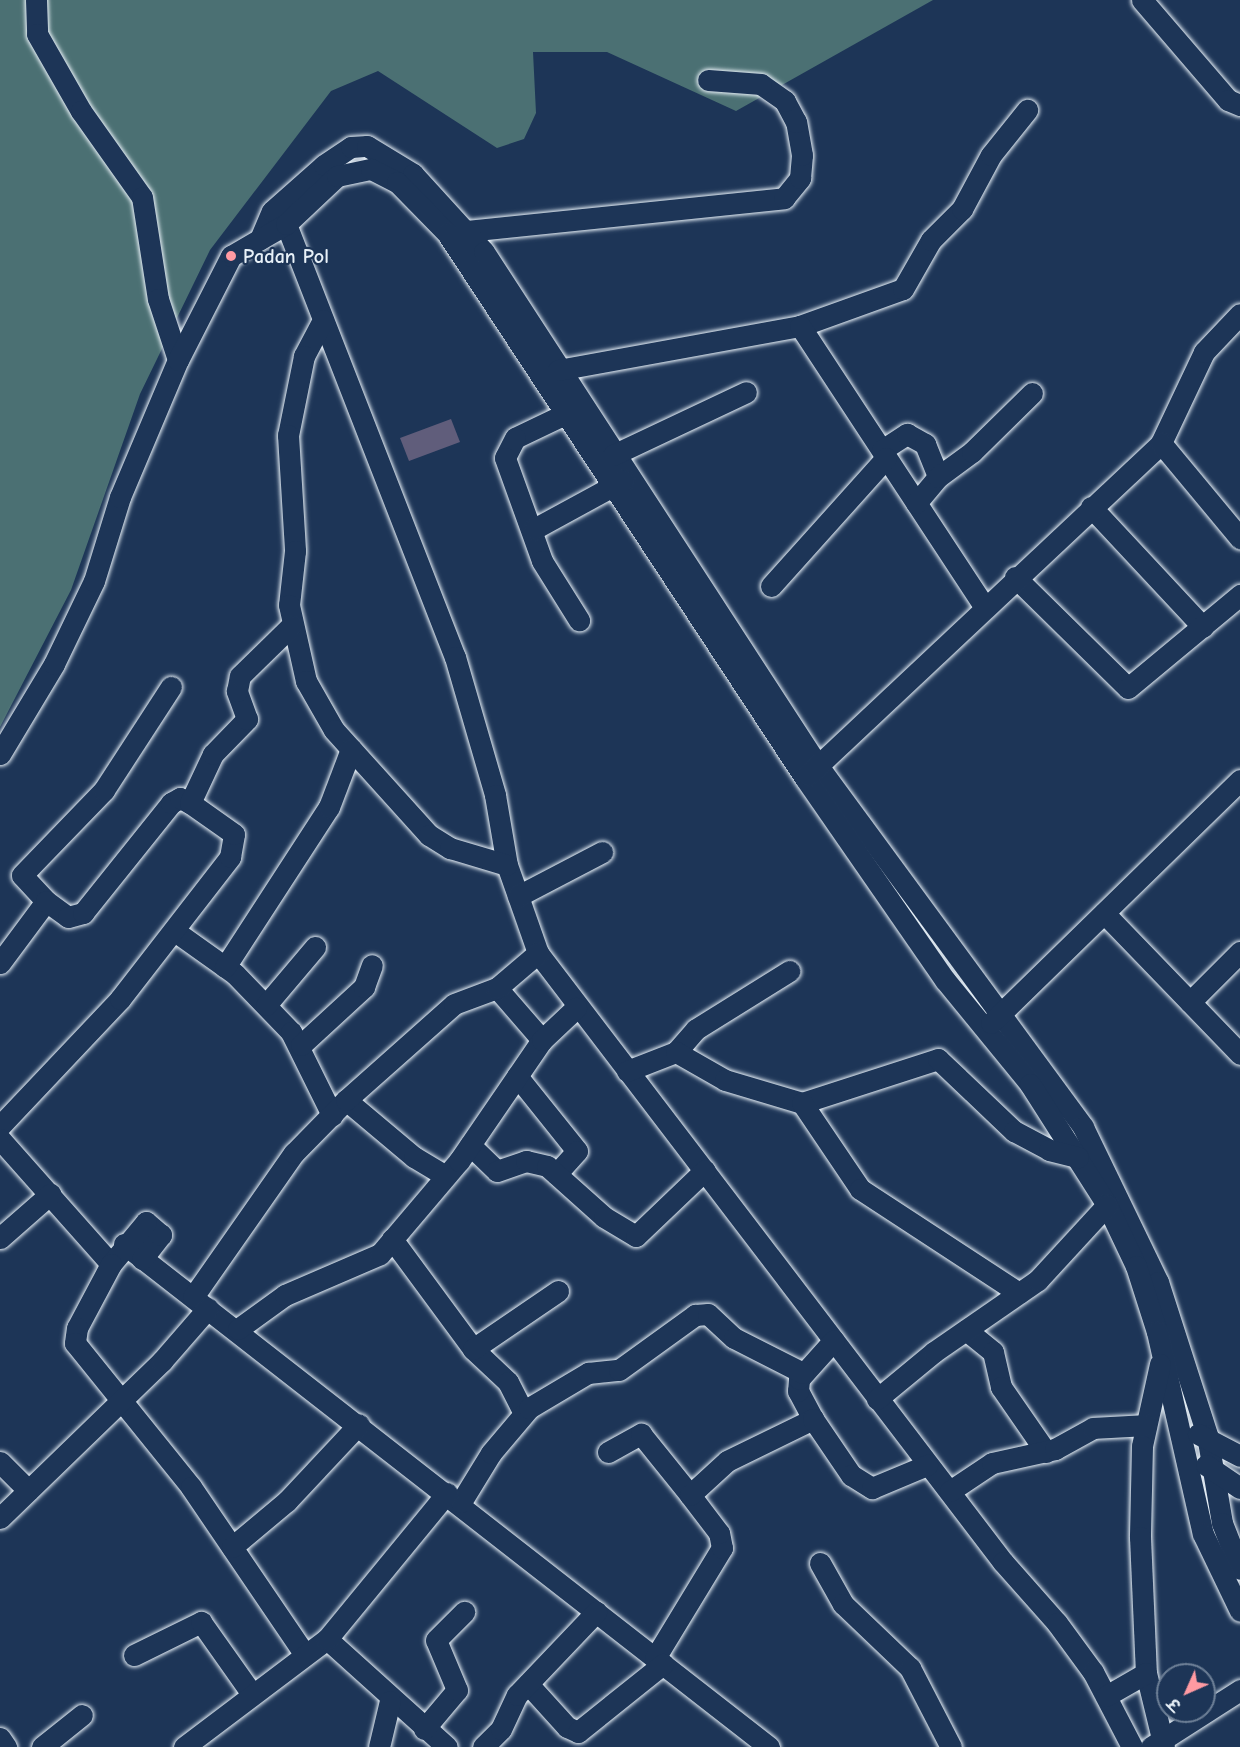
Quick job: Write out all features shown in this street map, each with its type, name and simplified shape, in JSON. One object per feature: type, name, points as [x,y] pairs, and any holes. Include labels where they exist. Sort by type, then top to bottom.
[{"type":"street","points":[[36,0],[37,34],[81,111],[142,197],[158,299],[178,360]]},
{"type":"street","points":[[1142,0],[1228,100],[1240,105]]},
{"type":"street","points":[[457,232],[784,198],[800,178],[802,155],[785,101],[761,84],[708,80]]},
{"type":"street","points":[[558,370],[800,326],[903,289],[1027,110]]},
{"type":"street","points":[[0,754],[54,664],[94,581],[120,498],[178,360],[231,256],[260,239],[335,155],[367,146],[413,174],[558,370],[613,455],[620,483]]},
{"type":"street","points":[[279,217],[323,320],[469,699],[507,865],[538,953],[576,1008],[705,1170],[927,1464],[1057,1623],[1106,1696],[1132,1747]]},
{"type":"street","points":[[457,232],[565,414],[620,483],[812,772],[992,1022],[1107,1205],[1136,1266],[1162,1354],[1181,1456],[1203,1534],[1240,1611]]},
{"type":"street","points":[[812,772],[984,606],[1161,443],[1204,352],[1240,314]]},
{"type":"street","points":[[323,320],[304,356],[288,435],[295,530],[291,626],[306,681],[351,749],[437,842],[507,865]]},
{"type":"street","points":[[800,326],[984,606]]},
{"type":"street","points":[[613,455],[746,392]]},
{"type":"street","points":[[916,503],[938,477],[972,452],[1032,393]]},
{"type":"street","points":[[565,414],[515,438],[505,452],[534,529],[542,561],[579,620]]},
{"type":"street","points":[[771,586],[884,454],[907,434],[917,436],[938,477]]},
{"type":"street","points":[[1161,443],[1240,538]]},
{"type":"street","points":[[534,529],[620,483]]},
{"type":"street","points":[[1091,507],[1203,627]]},
{"type":"street","points":[[1016,577],[1128,688],[1240,595]]},
{"type":"street","points":[[190,803],[207,762],[247,718],[237,691],[240,676],[291,626]]},
{"type":"street","points":[[0,1126],[61,1066],[176,932],[237,840],[190,803],[180,798],[171,803],[83,913],[68,917],[46,901],[22,875],[110,782],[171,687]]},
{"type":"street","points":[[225,967],[329,807],[351,749]]},
{"type":"street","points":[[992,1022],[1240,780]]},
{"type":"street","points":[[518,896],[602,852]]},
{"type":"street","points":[[0,963],[46,901]]},
{"type":"street","points":[[1104,913],[1240,1054]]},
{"type":"street","points":[[176,932],[225,967],[266,1005],[301,1045],[339,1107],[446,1176]]},
{"type":"street","points":[[266,1005],[315,947]]},
{"type":"street","points":[[1190,1002],[1240,952]]},
{"type":"street","points":[[0,1518],[118,1401],[201,1303],[294,1153],[339,1107],[454,1004],[497,988],[538,953]]},
{"type":"street","points":[[301,1045],[364,987],[372,965]]},
{"type":"street","points":[[627,1071],[676,1052],[696,1029],[789,971]]},
{"type":"street","points":[[497,988],[542,1040]]},
{"type":"street","points":[[238,1329],[285,1295],[371,1260],[446,1176],[542,1040],[576,1008]]},
{"type":"street","points":[[992,1022],[1083,1127],[1141,1239],[1207,1435],[1222,1524],[1240,1569]]},
{"type":"street","points":[[676,1052],[725,1080],[802,1103],[938,1059],[1014,1131],[1048,1150],[1078,1157]]},
{"type":"street","points":[[517,1076],[577,1151],[556,1174]]},
{"type":"street","points":[[802,1103],[860,1189],[1019,1293]]},
{"type":"street","points":[[0,1139],[111,1264]]},
{"type":"street","points":[[470,1145],[497,1171],[526,1161],[556,1174],[604,1217],[636,1236],[705,1170]]},
{"type":"street","points":[[0,1238],[50,1194]]},
{"type":"street","points":[[877,1399],[966,1330],[1038,1280],[1107,1205]]},
{"type":"street","points":[[141,1259],[161,1235],[150,1223],[139,1225],[111,1264],[75,1335],[80,1352],[191,1487],[304,1653]]},
{"type":"street","points":[[392,1239],[473,1349],[508,1382],[524,1413]]},
{"type":"street","points":[[124,1244],[141,1259],[238,1329],[769,1747]]},
{"type":"street","points":[[473,1349],[558,1290]]},
{"type":"street","points":[[189,1745],[304,1653],[327,1639],[454,1498],[524,1413],[588,1373],[619,1370],[702,1313],[734,1338],[803,1372]]},
{"type":"street","points":[[966,1330],[993,1352],[1001,1387],[1046,1452]]},
{"type":"street","points":[[834,1340],[803,1372],[798,1391],[813,1419],[851,1474],[872,1488],[927,1464]]},
{"type":"street","points":[[1162,1354],[1146,1425],[1140,1484],[1146,1673],[1159,1744],[1240,1690]]},
{"type":"street","points":[[690,1495],[744,1451],[813,1419]]},
{"type":"street","points":[[231,1547],[287,1501],[359,1424]]},
{"type":"street","points":[[950,1491],[992,1463],[1046,1452],[1094,1428],[1146,1425]]},
{"type":"street","points":[[1176,1430],[1207,1435],[1240,1456]]},
{"type":"street","points":[[528,1684],[567,1727],[578,1732],[659,1661],[722,1548],[719,1533],[641,1434],[608,1452]]},
{"type":"street","points":[[1181,1456],[1212,1467],[1240,1488]]},
{"type":"street","points":[[0,1462],[28,1490]]},
{"type":"street","points":[[820,1563],[843,1604],[910,1668],[951,1747]]},
{"type":"street","points":[[424,1729],[457,1690],[436,1640],[464,1612]]},
{"type":"street","points":[[483,1747],[528,1684],[596,1612]]},
{"type":"street","points":[[134,1655],[201,1622],[252,1694]]},
{"type":"street","points":[[327,1639],[390,1701],[447,1747]]},
{"type":"street","points":[[1106,1696],[1146,1673]]},
{"type":"street","points":[[379,1747],[390,1701]]},
{"type":"street","points":[[42,1747],[82,1715]]},
{"type":"street","points":[[0,1738],[6,1747]]},
{"type":"green space","points":[[0,0],[933,0],[736,111],[607,52],[533,52],[536,113],[524,139],[497,148],[378,71],[331,91],[210,250],[140,394],[71,590],[0,727]]},
{"type":"building","points":[[451,419],[460,442],[409,461],[400,438]]},
{"type":"place","name":"Padan Pol","points":[[231,256]]}]
